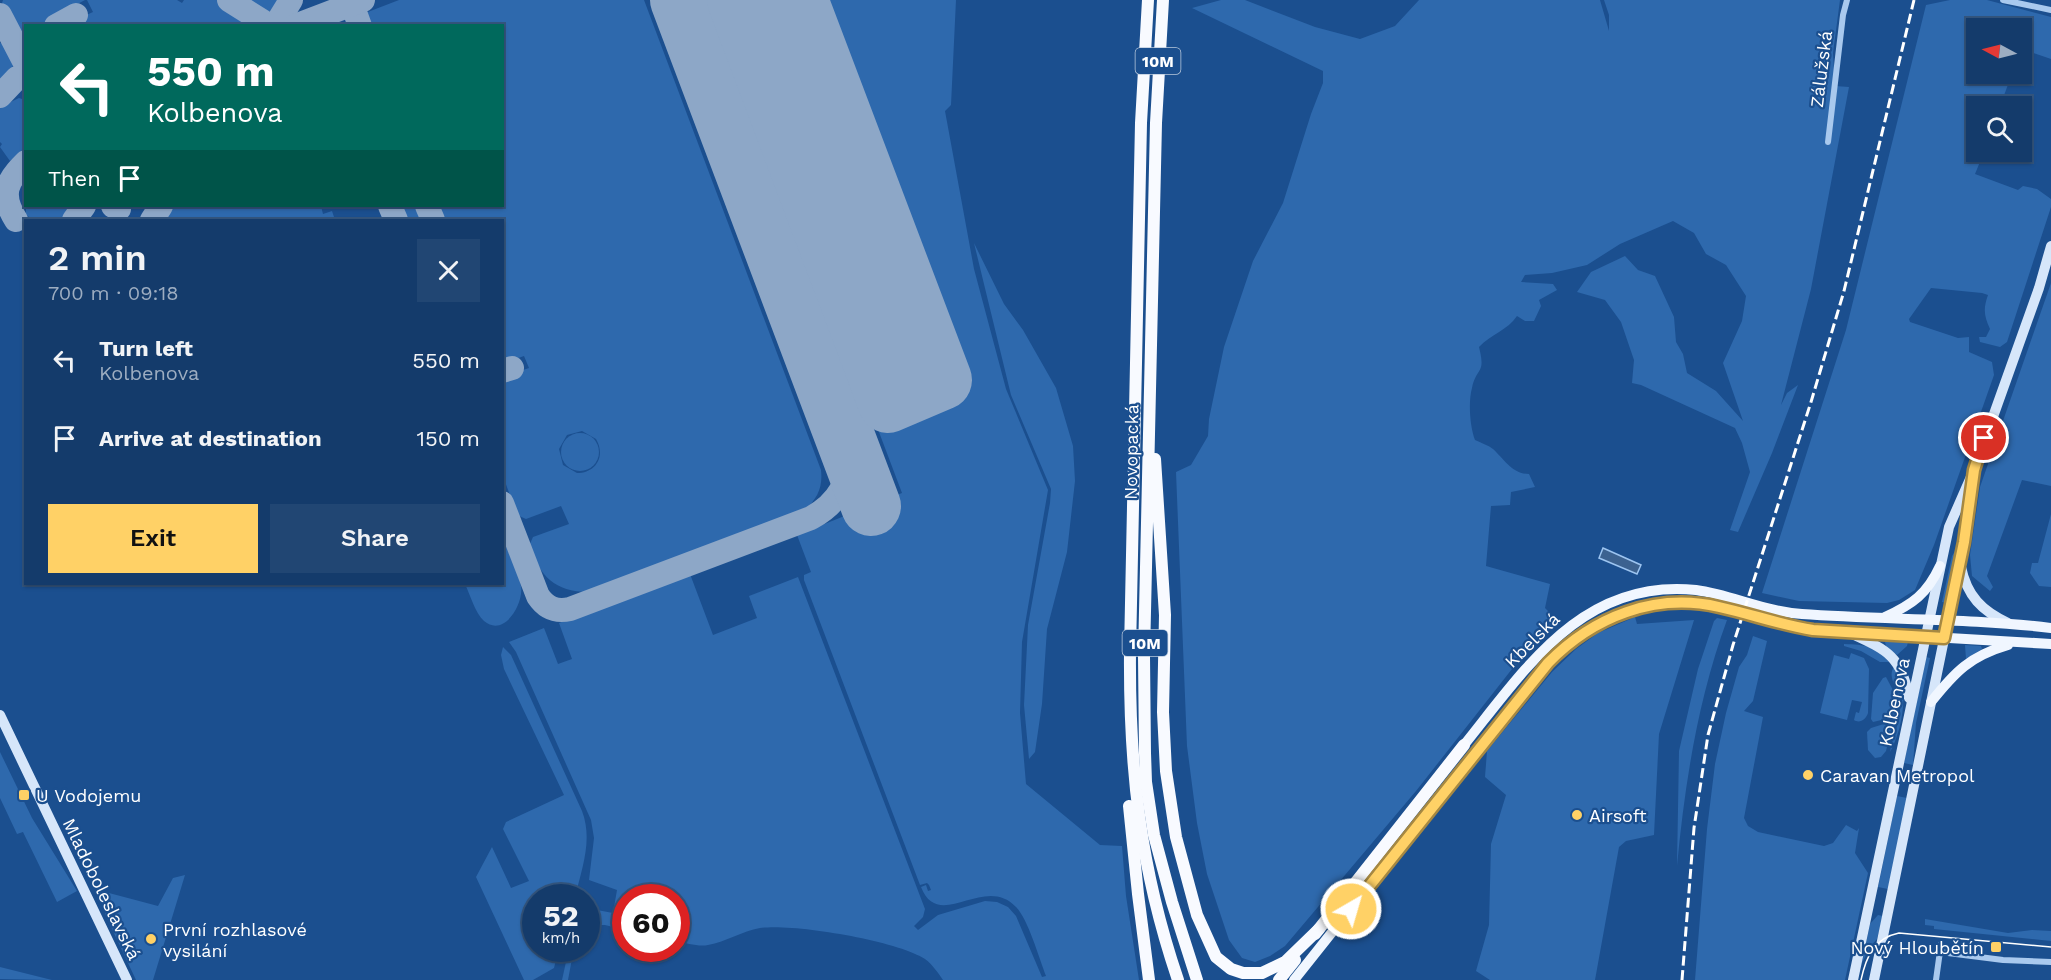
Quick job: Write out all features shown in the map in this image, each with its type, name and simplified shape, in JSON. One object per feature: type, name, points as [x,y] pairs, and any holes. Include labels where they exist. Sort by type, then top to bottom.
[{"type":"highway","name":"Novopacká","points":[[1131,736],[1130,651],[1141,123],[1148,0]]},
{"type":"highway","name":"Novopacká","points":[[1163,0],[1156,123],[1144,656],[1145,753],[1147,790],[1154,835],[1197,980]]},
{"type":"highway","name":"10M","points":[[1150,380],[1165,599],[1166,649],[1163,712],[1166,771],[1176,837],[1191,898],[1216,957],[1231,969],[1243,973],[1262,973],[1285,962],[1319,929]]},
{"type":"highway","name":"10M","points":[[1131,736],[1135,792],[1143,844],[1164,939],[1178,980]]},
{"type":"highway","name":"10M","points":[[1131,736],[1129,808],[1149,980]]},
{"type":"highway","name":"Kbelská","points":[[1279,980],[1464,746]]},
{"type":"main road","name":"Kolbenova","points":[[1852,980],[1949,527],[1974,470],[2039,288],[2051,246]]},
{"type":"main road","name":"Kolbenova","points":[[1874,980],[1960,561],[1974,470]]},
{"type":"main road","points":[[1960,561],[1965,584],[1975,601],[1988,613],[2011,625]]},
{"type":"main road","points":[[1883,618],[1919,598],[1934,579],[1940,566]]},
{"type":"main road","name":"Kbelská","points":[[1464,746],[1523,672],[1556,636],[1587,614],[1618,599],[1653,590],[1682,589],[1719,595],[1790,613],[2051,628]]},
{"type":"main road","name":"Kbelská","points":[[1294,980],[1531,682],[1566,646],[1594,626],[1638,608],[1654,604],[1681,603],[1718,606],[1792,627],[1852,634],[2051,644]]},
{"type":"main road","points":[[1852,634],[1880,647],[1897,661],[1904,675],[1911,705]]},
{"type":"main road","points":[[1931,702],[1954,674],[1971,659],[2018,642]]},
{"type":"main road","name":"Mladoboleslavská","points":[[0,715],[127,980]]},
{"type":"street","name":"Zálužská","points":[[1827,142],[1846,0]]},
{"type":"street","points":[[2003,0],[2051,10]]},
{"type":"street","points":[[1936,980],[1941,944]]},
{"type":"street","points":[[1940,952],[2003,960],[2051,962]]},
{"type":"shaded area","points":[[3,0],[85,0],[72,7],[74,11],[49,24],[24,24],[24,37],[20,36],[2,3]]},
{"type":"shaded area","points":[[87,0],[177,0],[182,3],[184,0],[217,0],[252,24],[66,24],[93,12]]},
{"type":"shaded area","points":[[234,0],[278,0],[271,11],[256,14]]},
{"type":"shaded area","points":[[399,0],[644,0],[821,470],[818,493],[804,511],[588,592],[566,589],[544,574],[529,546],[533,537],[569,524],[561,506],[526,519],[517,515],[504,479],[504,375],[529,368],[524,356],[510,361],[510,364],[504,367],[504,219],[437,219],[431,207],[504,207],[504,24],[362,24],[360,15]],"holes":[[[582,431],[596,439],[599,445],[599,457],[594,467],[589,470],[577,473],[563,465],[559,449],[567,435]]]},
{"type":"shaded area","points":[[716,0],[956,0],[951,105],[945,111],[974,269],[1006,389],[1048,490],[1022,642],[1020,713],[1026,784],[1100,845],[1122,846],[1126,896],[1139,980],[943,980],[928,961],[912,952],[870,940],[796,928],[760,928],[715,944],[692,944],[690,944],[690,884],[612,884],[612,888],[589,880],[594,838],[591,820],[516,652],[509,642],[544,628],[558,664],[572,659],[559,623],[690,574],[713,635],[757,618],[749,596],[798,577],[925,909],[923,917],[914,926],[918,930],[938,915],[985,901],[997,902],[1008,907],[1016,916],[1042,977],[1046,976],[1029,929],[1016,907],[1003,898],[990,896],[951,905],[939,905],[929,900],[921,887],[926,885],[928,891],[931,890],[927,883],[920,885],[804,580],[804,575],[811,572],[797,535],[902,493]]},
{"type":"shaded area","points":[[1221,0],[1245,0],[1315,27],[1360,39],[1395,26],[1419,0],[1600,0],[1609,31],[1609,15],[1604,0],[1840,0],[1833,53],[1835,86],[1849,87],[1811,289],[1781,405],[1787,393],[1798,385],[1738,532],[1730,530],[1750,472],[1735,428],[1632,383],[1634,360],[1621,322],[1605,300],[1577,292],[1591,272],[1625,256],[1638,270],[1655,276],[1674,317],[1676,342],[1683,354],[1687,373],[1716,391],[1743,421],[1723,363],[1742,321],[1746,296],[1726,265],[1706,254],[1694,233],[1673,221],[1620,244],[1587,265],[1552,273],[1525,275],[1521,282],[1553,284],[1557,290],[1539,300],[1541,306],[1534,321],[1525,321],[1517,316],[1509,325],[1479,347],[1482,362],[1471,394],[1471,422],[1475,440],[1493,449],[1513,469],[1529,474],[1535,487],[1511,492],[1510,505],[1491,506],[1486,566],[1550,584],[1545,608],[1559,622],[1546,633],[1540,634],[1541,638],[1512,669],[1416,791],[1285,946],[1255,962],[1242,958],[1229,940],[1207,874],[1197,823],[1187,746],[1176,472],[1191,465],[1208,436],[1209,419],[1224,347],[1253,261],[1283,203],[1323,83],[1323,71],[1192,8]]},
{"type":"shaded area","points":[[1950,0],[1987,0],[2051,17],[2051,59],[2032,52],[2032,18],[1966,18],[1966,84],[2008,84],[2004,96],[1966,96],[1966,162],[1980,162],[1975,174],[2018,190],[2023,186],[2037,189],[2051,199],[2051,207],[2007,342],[2000,347],[1980,342],[1979,337],[1986,337],[1990,329],[1985,312],[1988,295],[1982,293],[1931,288],[1909,319],[1910,322],[1958,338],[1969,337],[1969,352],[1992,362],[1994,375],[1934,545],[1915,590],[1899,600],[1887,603],[1799,601],[1762,593],[1846,330],[1926,5]]},
{"type":"shaded area","points":[[0,43],[5,44],[14,62],[9,79],[0,83]]},
{"type":"shaded area","points":[[19,98],[24,100],[24,148],[10,161],[0,147],[2,144],[0,142],[0,107]]},
{"type":"shaded area","points":[[26,207],[70,207],[64,219],[32,219],[26,215]]},
{"type":"shaded area","points":[[173,207],[321,207],[323,214],[332,211],[335,219],[166,219]]},
{"type":"shaded area","points":[[401,207],[423,207],[429,219],[407,219]]},
{"type":"shaded area","points":[[974,243],[1004,304],[1023,330],[1056,388],[1073,446],[1075,481],[1067,552],[1047,629],[1042,704],[1035,752],[1029,759],[1024,705],[1028,625],[1051,489],[1011,395]]},
{"type":"shaded area","points":[[2051,283],[2051,486],[2022,480],[1987,576],[1993,587],[1990,591],[1972,576],[1970,555],[1980,487]]},
{"type":"shaded area","points":[[580,433],[593,439],[599,452],[593,465],[580,471],[567,465],[561,452],[567,439]]},
{"type":"shaded area","points":[[2051,514],[2051,587],[2039,586],[2030,573],[2032,563],[2038,563]]},
{"type":"shaded area","points":[[504,540],[521,586],[516,609],[505,622],[491,625],[484,621],[465,585],[504,585]]},
{"type":"shaded area","points":[[1603,548],[1641,565],[1637,574],[1599,558]]},
{"type":"shaded area","points":[[1955,551],[1947,603],[1942,602],[1952,556]]},
{"type":"shaded area","name":"Airsoft","points":[[1635,617],[1637,624],[1694,620],[1659,734],[1654,835],[1626,841],[1619,847],[1595,980],[1490,980],[1476,971],[1489,925],[1491,844],[1506,795],[1485,777],[1487,751],[1552,672],[1576,649],[1598,633]]},
{"type":"shaded area","points":[[1717,618],[1727,620],[1708,680],[1694,741],[1677,866],[1679,751],[1698,669]]},
{"type":"shaded area","points":[[1753,636],[1767,641],[1753,701],[1744,711],[1763,717],[1744,818],[1748,826],[1758,832],[1824,846],[1833,843],[1846,825],[1857,831],[1859,828],[1855,853],[1868,873],[1845,980],[1695,980],[1707,829],[1715,764],[1739,667],[1747,655]]},
{"type":"shaded area","points":[[1885,642],[1908,642],[1907,646],[1897,655],[1886,646]]},
{"type":"shaded area","points":[[1844,644],[1869,647],[1879,652],[1889,662],[1880,662]]},
{"type":"shaded area","points":[[1965,645],[1981,646],[1982,649],[1966,659]]},
{"type":"shaded area","points":[[503,647],[511,655],[582,811],[587,833],[578,884],[522,884],[522,962],[556,962],[554,968],[533,980],[524,980],[476,877],[492,847],[511,888],[529,881],[503,829],[506,822],[564,795],[504,669],[501,655]]},
{"type":"shaded area","points":[[1851,653],[1864,658],[1869,669],[1868,713],[1861,721],[1854,720],[1862,702],[1852,700],[1847,720],[1820,713],[1834,655],[1849,659]]},
{"type":"shaded area","points":[[1926,657],[1930,658],[1916,723],[1913,765],[1904,763]]},
{"type":"shaded area","points":[[1896,665],[1902,685],[1903,704],[1899,729],[1890,752],[1899,720],[1900,707],[1899,696],[1892,677]]},
{"type":"shaded area","points":[[1886,677],[1895,694],[1896,715],[1873,722],[1871,719],[1873,693]]},
{"type":"shaded area","points":[[1891,723],[1892,726],[1886,751],[1881,757],[1875,758],[1868,750],[1867,732],[1871,728]]},
{"type":"shaded area","points":[[0,752],[32,818],[77,891],[57,902],[23,832],[17,834],[0,798]]},
{"type":"shaded area","points":[[1897,796],[1907,798],[1888,889],[1878,887]]},
{"type":"shaded area","points":[[185,875],[153,980],[136,980],[105,914],[109,893],[158,906],[173,878]]},
{"type":"shaded area","points":[[600,911],[612,913],[612,927],[600,925]]},
{"type":"shaded area","points":[[1878,915],[1883,916],[1877,939],[1862,963],[1870,924]]},
{"type":"shaded area","points":[[1925,919],[2008,933],[2032,930],[2051,931],[2051,941],[1934,929],[1934,926],[1925,925]]},
{"type":"shaded area","points":[[566,962],[571,962],[568,980],[562,980]]},
{"type":"shaded area","points":[[0,967],[52,980],[0,979]]},
{"type":"taxiway","points":[[229,0],[267,24]]},
{"type":"taxiway","points":[[276,24],[291,0]]},
{"type":"taxiway","points":[[300,24],[363,0]]},
{"type":"taxiway","points":[[678,0],[688,27]]},
{"type":"taxiway","points":[[352,4],[359,24]]},
{"type":"taxiway","points":[[0,15],[24,61]]},
{"type":"taxiway","points":[[60,24],[76,15]]},
{"type":"taxiway","points":[[0,96],[17,78],[24,76]]},
{"type":"taxiway","points":[[16,220],[8,203],[8,189],[10,182],[24,164]]},
{"type":"taxiway","points":[[75,219],[83,207]]},
{"type":"taxiway","points":[[115,207],[119,209]]},
{"type":"taxiway","points":[[153,219],[160,207]]},
{"type":"taxiway","points":[[390,207],[396,219]]},
{"type":"taxiway","points":[[427,207],[433,219]]},
{"type":"taxiway","points":[[504,508],[538,596],[544,604],[560,610],[570,609],[811,518],[829,506],[836,498],[846,480],[849,460],[844,437],[816,366]]},
{"type":"taxiway","points":[[504,370],[512,368]]},
{"type":"runway","points":[[680,0],[871,506]]},
{"type":"runway","points":[[737,0],[888,403],[942,380],[798,0]]},
{"type":"tram line","points":[[1861,980],[1869,956],[1877,944],[1899,933],[2051,947]]},
{"type":"railway","points":[[1682,980],[1694,828],[1708,735],[1733,645],[1844,291],[1914,0]]},
{"type":"place","name":"Caravan Metropol","points":[[1808,775]]},
{"type":"place","name":"U Vodojemu","points":[[24,795]]},
{"type":"place","name":"Airsoft","points":[[1577,815]]},
{"type":"place","name":"První rozhlasové vysilání","points":[[151,939]]},
{"type":"place","name":"Nový Hloubětín","points":[[1996,947]]},
{"type":"route","points":[[1351,909],[1531,682],[1574,639],[1608,619],[1654,604],[1681,603],[1718,606],[1792,627],[1813,630],[1944,638],[1964,542],[1974,470],[1984,438]]}]
